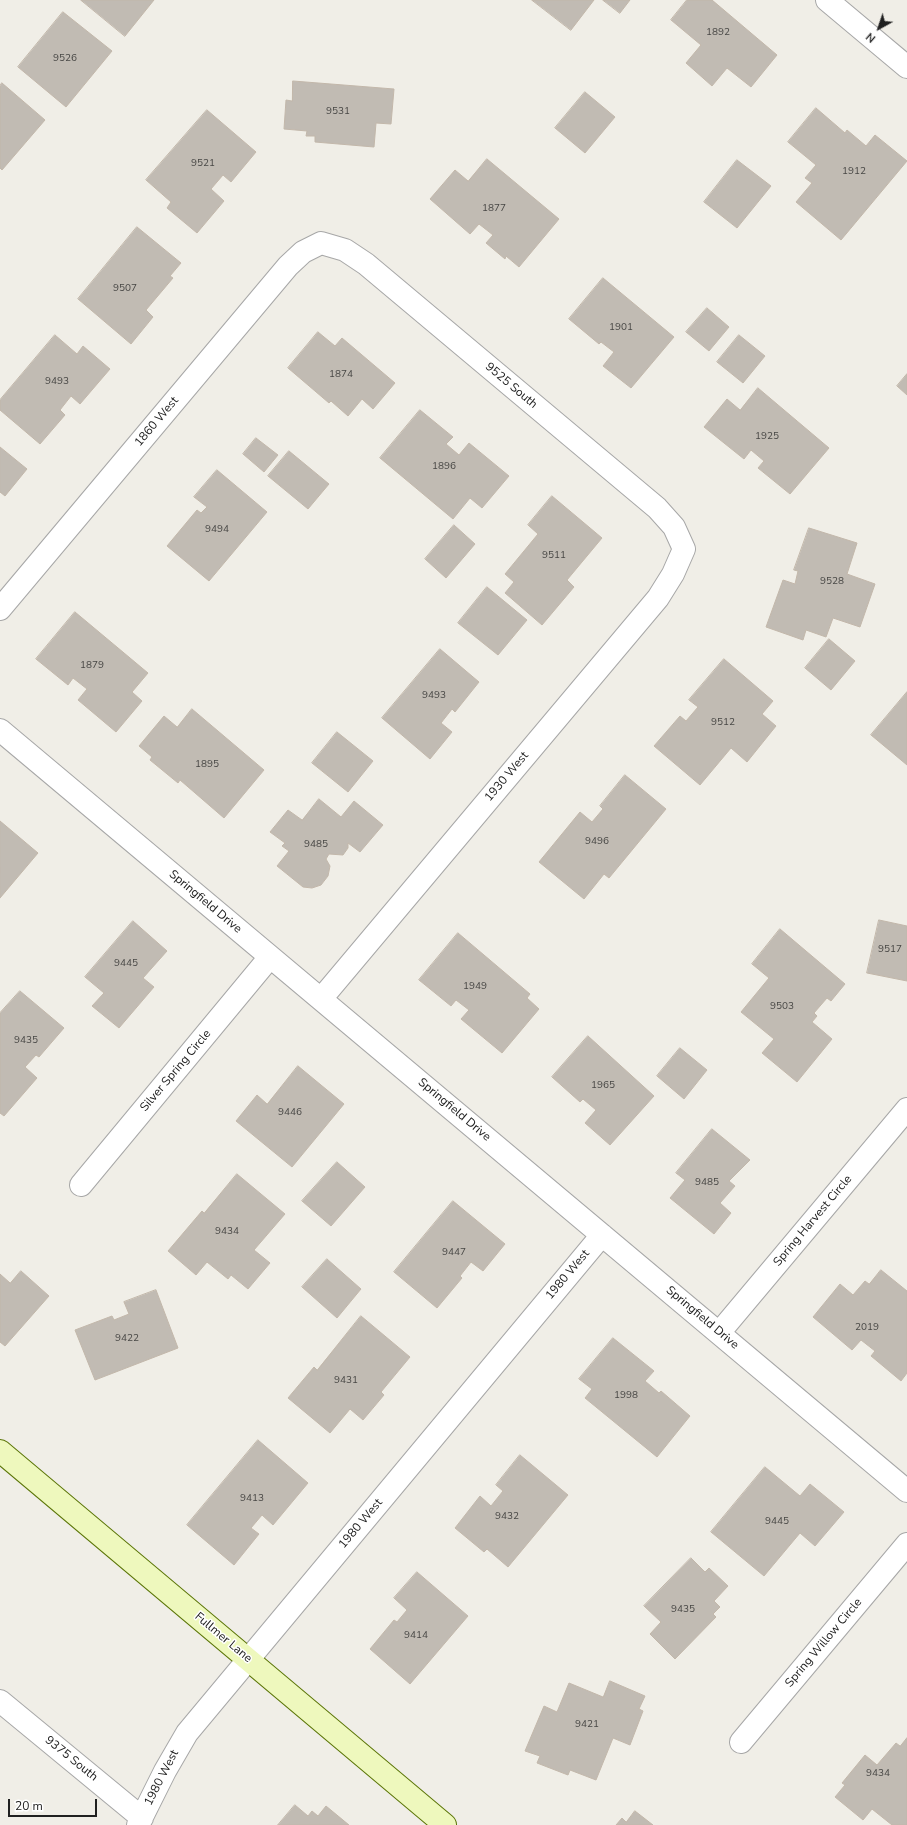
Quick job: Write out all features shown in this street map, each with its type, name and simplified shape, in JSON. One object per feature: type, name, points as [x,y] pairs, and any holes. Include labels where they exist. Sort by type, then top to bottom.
[{"type":"street","points":[[827,0],[907,68]]},
{"type":"street","name":"9525 South","points":[[321,243],[345,250],[366,264],[651,503],[674,527],[684,549]]},
{"type":"street","name":"1860 West","points":[[0,609],[288,266],[303,252],[321,243]]},
{"type":"street","name":"1930 West","points":[[321,999],[658,598],[673,574],[684,549]]},
{"type":"street","name":"Springfield Drive","points":[[0,730],[907,1491]]},
{"type":"street","name":"Silver Spring Circle","points":[[81,1185],[270,957]]},
{"type":"street","name":"Spring Harvest Circle","points":[[719,1333],[907,1109]]},
{"type":"street","name":"1980 West","points":[[140,1821],[187,1733],[602,1235]]},
{"type":"street","name":"Fullmer Lane","points":[[0,1451],[445,1825]]},
{"type":"street","name":"Spring Willow Circle","points":[[741,1742],[907,1544]]},
{"type":"street","name":"9375 South","points":[[0,1701],[140,1821]]},
{"type":"building","points":[[81,0],[154,0],[125,36]]},
{"type":"building","points":[[532,0],[594,0],[571,30]]},
{"type":"building","points":[[603,0],[630,0],[620,13]]},
{"type":"building","points":[[687,0],[712,0],[777,55],[751,87],[727,68],[712,86],[686,63],[701,45],[671,20]]},
{"type":"building","points":[[63,12],[112,51],[66,107],[18,67]]},
{"type":"building","points":[[293,81],[394,89],[391,124],[376,123],[374,147],[315,142],[315,136],[306,136],[307,131],[284,129],[286,100],[292,101]]},
{"type":"building","points":[[2,83],[45,120],[2,170],[0,168],[0,86]]},
{"type":"building","points":[[585,92],[615,117],[585,153],[555,128]]},
{"type":"building","points":[[816,108],[845,133],[847,130],[866,146],[875,135],[907,161],[841,240],[796,202],[812,183],[805,178],[816,165],[788,142]]},
{"type":"building","points":[[207,110],[256,152],[231,182],[223,175],[211,189],[224,201],[197,233],[167,208],[171,202],[146,180]]},
{"type":"building","points":[[487,159],[559,219],[519,267],[506,256],[505,259],[486,243],[493,235],[479,224],[470,234],[430,199],[455,170],[468,181]]},
{"type":"building","points":[[737,160],[771,186],[737,228],[704,202]]},
{"type":"building","points":[[137,227],[181,263],[170,276],[173,278],[146,310],[153,317],[131,344],[78,299]]},
{"type":"building","points":[[603,278],[674,337],[631,388],[603,366],[614,352],[601,342],[599,344],[569,319]]},
{"type":"building","points":[[707,308],[729,327],[709,351],[686,332]]},
{"type":"building","points":[[318,332],[335,346],[342,338],[395,383],[373,409],[362,399],[348,416],[331,401],[329,403],[288,368]]},
{"type":"building","points":[[55,335],[77,354],[83,346],[110,369],[80,404],[71,396],[60,410],[65,415],[40,444],[0,410],[0,400]]},
{"type":"building","points":[[739,335],[765,356],[743,383],[717,362]]},
{"type":"building","points":[[907,374],[907,395],[897,386]]},
{"type":"building","points":[[758,388],[829,448],[790,494],[758,468],[764,461],[751,450],[744,459],[704,427],[727,399],[740,410]]},
{"type":"building","points":[[420,410],[453,437],[446,444],[459,455],[469,443],[509,476],[482,508],[470,498],[453,519],[380,458]]},
{"type":"building","points":[[256,438],[278,455],[264,472],[243,454]]},
{"type":"building","points":[[0,447],[27,469],[5,496],[0,492]]},
{"type":"building","points":[[289,451],[329,484],[308,509],[268,476]]},
{"type":"building","points":[[217,470],[267,512],[209,581],[167,546],[197,510],[201,513],[207,507],[194,497]]},
{"type":"building","points":[[552,496],[602,538],[567,580],[574,587],[542,625],[505,593],[514,582],[505,574],[538,534],[528,525]]},
{"type":"building","points":[[454,525],[475,544],[446,578],[425,559]]},
{"type":"building","points":[[809,528],[857,543],[847,574],[875,584],[860,627],[833,618],[826,637],[806,630],[803,640],[766,627],[783,580],[795,584],[798,571],[794,570]]},
{"type":"building","points":[[487,587],[527,620],[498,655],[458,623]]},
{"type":"building","points":[[75,612],[148,673],[132,692],[142,701],[116,732],[78,700],[87,689],[73,678],[68,685],[36,659]]},
{"type":"building","points":[[829,639],[855,661],[831,690],[805,668]]},
{"type":"building","points":[[440,649],[479,682],[455,712],[452,709],[441,723],[452,732],[430,759],[382,718]]},
{"type":"building","points":[[724,659],[773,701],[762,714],[776,726],[747,762],[731,748],[700,785],[654,746],[680,716],[686,721],[698,707],[689,700]]},
{"type":"building","points":[[907,692],[907,765],[871,735]]},
{"type":"building","points":[[192,709],[264,770],[224,818],[180,780],[178,783],[150,760],[152,757],[139,746],[164,716],[177,727]]},
{"type":"building","points":[[337,732],[373,761],[348,792],[312,763]]},
{"type":"building","points":[[625,775],[666,809],[609,878],[604,874],[584,899],[539,862],[580,812],[592,822],[603,809],[600,806]]},
{"type":"building","points":[[319,799],[341,817],[354,801],[383,825],[360,852],[348,843],[348,848],[343,855],[329,854],[326,859],[330,866],[328,876],[321,885],[312,888],[303,887],[277,866],[289,851],[282,846],[285,843],[270,832],[288,810],[302,820]]},
{"type":"building","points":[[0,821],[38,853],[0,898]]},
{"type":"building","points":[[879,920],[907,926],[907,981],[867,973]]},
{"type":"building","points":[[133,921],[167,951],[143,978],[154,987],[119,1028],[92,1006],[104,993],[85,977]]},
{"type":"building","points":[[780,929],[845,984],[831,1001],[827,998],[814,1013],[817,1016],[812,1022],[832,1039],[797,1082],[762,1053],[774,1039],[741,1012],[769,978],[752,964]]},
{"type":"building","points":[[458,933],[530,994],[527,998],[539,1009],[502,1053],[461,1019],[469,1010],[456,1000],[451,1006],[419,980]]},
{"type":"building","points":[[20,991],[64,1028],[39,1057],[36,1055],[25,1067],[37,1078],[4,1116],[0,1113],[0,1013]]},
{"type":"building","points":[[588,1036],[654,1096],[610,1145],[585,1123],[596,1110],[583,1099],[580,1102],[552,1077]]},
{"type":"building","points":[[680,1048],[707,1070],[684,1099],[657,1076]]},
{"type":"building","points":[[298,1066],[344,1104],[292,1167],[236,1121],[257,1095],[267,1104]]},
{"type":"building","points":[[712,1129],[750,1160],[729,1181],[735,1186],[720,1203],[731,1213],[714,1234],[670,1198],[685,1180],[676,1173]]},
{"type":"building","points":[[337,1162],[365,1187],[331,1226],[302,1201]]},
{"type":"building","points":[[237,1174],[285,1214],[254,1250],[270,1263],[248,1289],[231,1275],[228,1279],[207,1262],[196,1275],[168,1251],[202,1211],[204,1213]]},
{"type":"building","points":[[453,1201],[505,1244],[483,1271],[471,1262],[460,1276],[462,1278],[437,1308],[394,1272]]},
{"type":"building","points":[[327,1259],[361,1289],[337,1318],[302,1287]]},
{"type":"building","points":[[881,1270],[907,1291],[907,1373],[901,1381],[871,1356],[875,1351],[861,1340],[852,1350],[813,1317],[840,1284],[853,1295],[865,1281],[869,1284]]},
{"type":"building","points":[[21,1271],[49,1296],[5,1346],[0,1342],[0,1274],[10,1283]]},
{"type":"building","points":[[156,1290],[178,1348],[95,1380],[75,1330],[112,1316],[114,1320],[129,1314],[124,1302]]},
{"type":"building","points":[[361,1316],[410,1357],[381,1392],[384,1395],[363,1420],[350,1409],[330,1433],[288,1398],[314,1367],[317,1370]]},
{"type":"building","points":[[613,1338],[654,1371],[645,1381],[659,1393],[661,1391],[690,1416],[657,1457],[585,1398],[592,1389],[579,1379]]},
{"type":"building","points":[[258,1440],[308,1483],[273,1525],[262,1515],[251,1528],[259,1534],[234,1565],[187,1525]]},
{"type":"building","points":[[520,1455],[568,1495],[508,1567],[487,1549],[484,1552],[455,1528],[480,1496],[491,1506],[503,1491],[496,1485]]},
{"type":"building","points":[[765,1467],[800,1496],[810,1484],[844,1512],[815,1546],[800,1533],[764,1576],[711,1532]]},
{"type":"building","points":[[691,1558],[705,1572],[709,1568],[728,1586],[714,1601],[720,1607],[713,1614],[716,1617],[675,1659],[650,1634],[661,1622],[644,1606]]},
{"type":"building","points":[[417,1572],[468,1616],[410,1684],[370,1649],[394,1620],[397,1622],[407,1610],[394,1598]]},
{"type":"building","points":[[610,1681],[645,1696],[639,1709],[643,1711],[630,1745],[613,1738],[596,1780],[570,1770],[568,1775],[537,1763],[540,1756],[525,1751],[544,1706],[557,1712],[569,1683],[603,1697]]},
{"type":"building","points":[[907,1738],[907,1825],[892,1825],[872,1809],[863,1820],[835,1797],[845,1785],[842,1783],[865,1755],[877,1765],[896,1743],[900,1746]]},
{"type":"building","points":[[295,1805],[308,1816],[312,1811],[318,1816],[326,1806],[349,1825],[278,1825]]},
{"type":"building","points":[[635,1811],[653,1825],[616,1825],[622,1818],[626,1822]]}]
